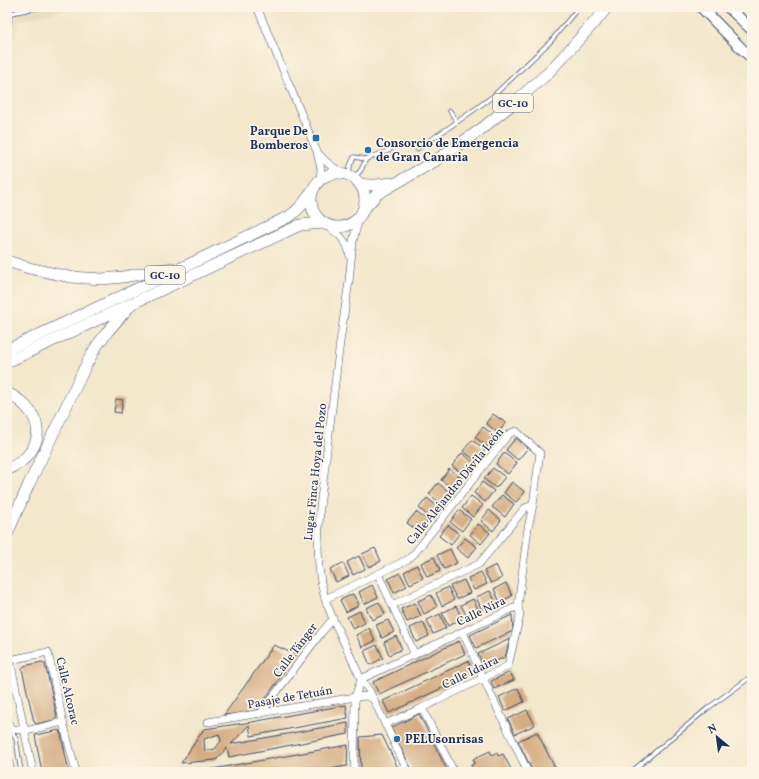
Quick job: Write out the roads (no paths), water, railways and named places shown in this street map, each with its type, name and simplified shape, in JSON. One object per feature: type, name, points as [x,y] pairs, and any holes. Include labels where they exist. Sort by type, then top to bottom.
[{"type":"main road","name":"GC-10","points":[[7,362],[300,225],[324,223],[330,226],[338,227],[353,223],[377,194],[435,161],[480,130],[516,101],[547,74],[607,7]]},
{"type":"main road","name":"GC-10","points":[[7,350],[290,216],[305,202],[317,185],[325,177],[338,173],[370,186],[402,180]]},
{"type":"main road","points":[[352,178],[364,192],[365,201],[361,214]]},
{"type":"main road","points":[[317,185],[312,196],[312,204],[318,218],[324,223]]},
{"type":"main road","points":[[7,261],[29,268],[70,277],[102,278],[123,277],[147,273],[192,263]]},
{"type":"main road","points":[[7,534],[29,484],[96,347],[132,304]]},
{"type":"main road","points":[[7,393],[24,404],[34,418],[38,434],[31,452],[24,460],[14,467],[7,469]]},
{"type":"street","points":[[257,7],[316,152],[321,169],[317,185]]},
{"type":"street","points":[[701,7],[752,58]]},
{"type":"street","points":[[728,7],[752,30]]},
{"type":"street","points":[[316,152],[335,169],[352,178]]},
{"type":"street","name":"Lugar Finca Hoya del Pozo","points":[[361,214],[354,235],[339,350],[320,507],[318,547],[321,582],[325,599],[361,679],[370,692],[408,772]]},
{"type":"street","name":"Lugar Finca Hoya del Pozo","points":[[324,223],[340,236],[347,245],[351,260]]},
{"type":"street","name":"Calle Alejandro Dávila León","points":[[325,599],[407,560],[414,554],[508,435],[516,431]]},
{"type":"street","name":"Calle Nira","points":[[361,679],[518,606],[528,528],[533,505],[540,453],[516,431]]},
{"type":"street","points":[[392,605],[479,564],[525,508],[533,505]]},
{"type":"street","points":[[378,574],[415,655]]},
{"type":"street","name":"Calle Idaira","points":[[385,724],[422,708],[508,666],[520,615],[518,606]]},
{"type":"street","name":"Calle Tánger","points":[[260,714],[333,619]]},
{"type":"street","points":[[463,632],[483,678],[528,772]]},
{"type":"street","name":"Calle Alcorac","points":[[24,730],[10,660],[48,652],[63,722],[76,772]]},
{"type":"street","points":[[351,772],[355,697],[361,679]]},
{"type":"street","name":"Pasaje de Tetuán","points":[[208,722],[355,697],[368,696],[374,700]]},
{"type":"street","points":[[422,708],[454,772]]},
{"type":"street","points":[[7,720],[11,729],[24,730],[63,722]]},
{"type":"street","points":[[24,730],[33,772]]},
{"type":"street","points":[[7,753],[12,772]]},
{"type":"lane","points":[[16,7],[17,12]]},
{"type":"lane","points":[[7,33],[10,25],[8,14],[40,7]]},
{"type":"lane","points":[[417,150],[498,92],[550,41],[579,7]]},
{"type":"lane","points":[[450,111],[458,122]]},
{"type":"lane","points":[[366,159],[362,170],[352,178],[350,166],[354,157],[366,159],[390,150]]},
{"type":"lane","points":[[631,772],[708,708],[752,676]]},
{"type":"lane","points":[[11,729],[16,739],[21,772]]},
{"type":"place","name":"Parque De Bomberos","points":[[316,138]]},
{"type":"place","name":"Consorcio de Emergencia de Gran Canaria","points":[[368,150]]},
{"type":"place","name":"PELUsonrisas","points":[[397,739]]}]
